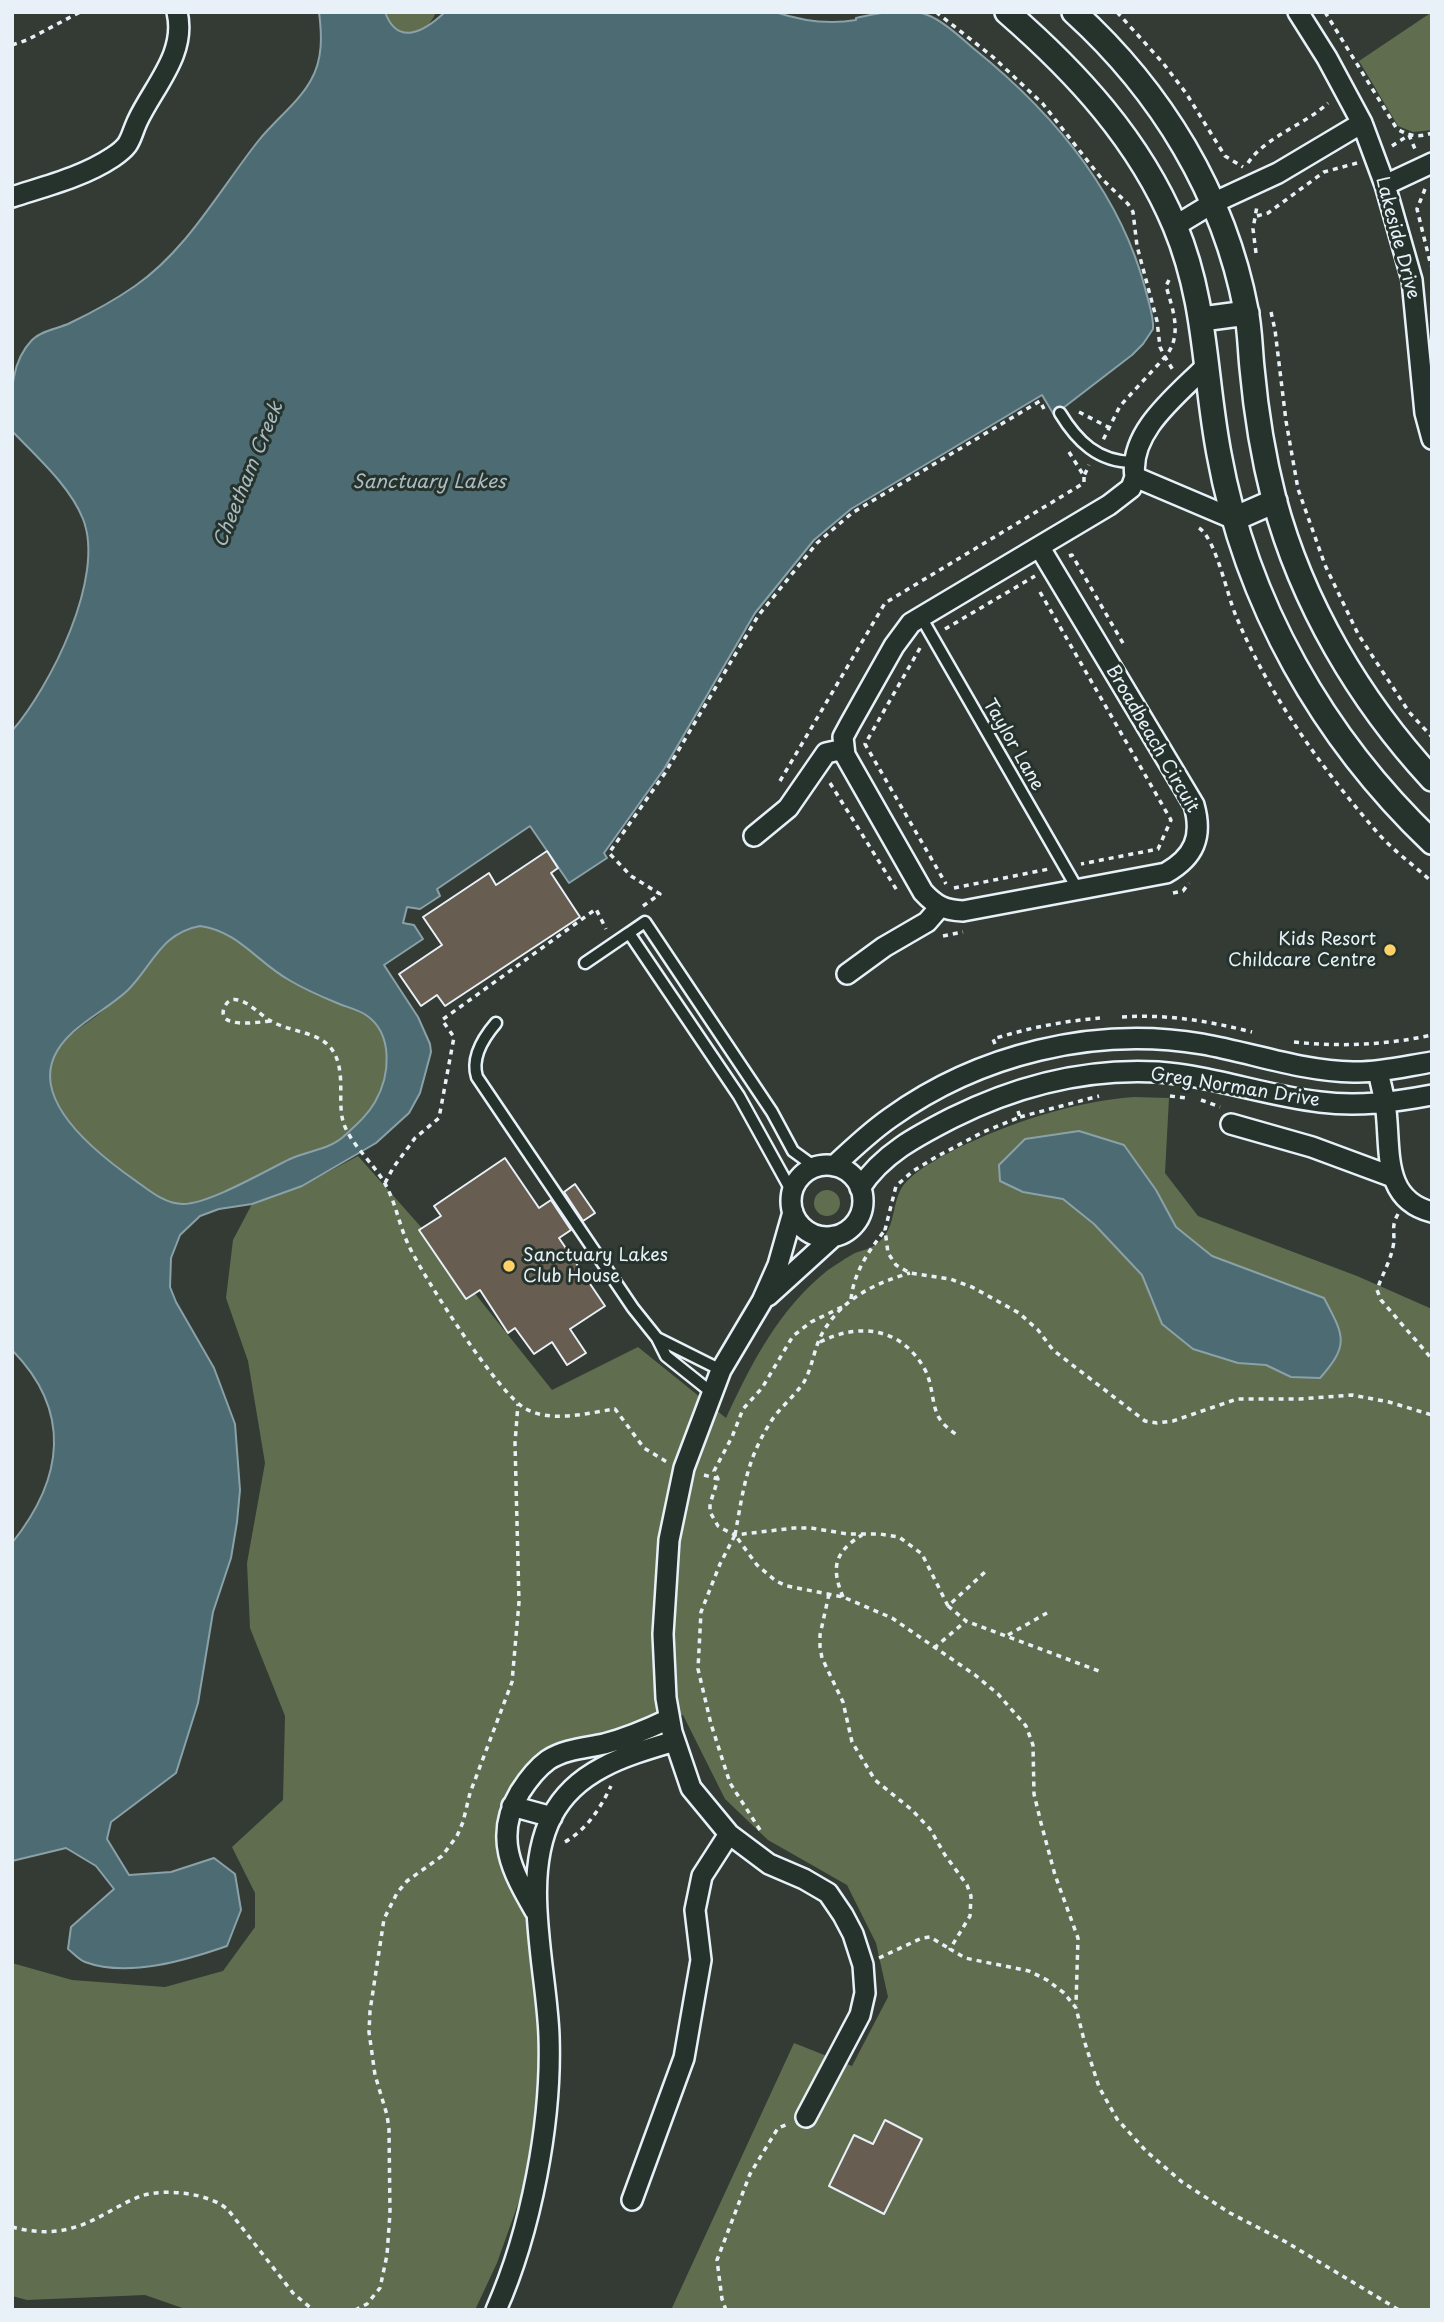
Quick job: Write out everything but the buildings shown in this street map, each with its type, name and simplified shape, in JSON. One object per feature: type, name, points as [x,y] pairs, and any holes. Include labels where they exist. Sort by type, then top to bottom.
[{"type":"street","points":[[12,197],[81,174],[113,157],[130,143],[137,122],[162,80],[175,50],[180,23],[177,12]]},
{"type":"street","points":[[1007,12],[1070,71],[1119,127],[1140,157],[1175,226],[1191,272],[1202,319],[1219,454],[1234,519],[1262,599],[1298,672],[1355,758],[1407,818],[1432,842]]},
{"type":"street","points":[[1074,12],[1110,48],[1160,109],[1196,166],[1232,251],[1247,313],[1257,417],[1275,501],[1297,564],[1327,633],[1368,701],[1432,779]]},
{"type":"street","name":"Lakeside Drive","points":[[1298,12],[1327,58],[1362,123],[1385,185],[1412,280],[1424,413],[1432,439]]},
{"type":"street","points":[[1175,226],[1213,203],[1288,167],[1362,123]]},
{"type":"street","points":[[1385,185],[1427,165]]},
{"type":"street","points":[[1202,319],[1247,313]]},
{"type":"street","points":[[847,974],[884,947],[927,922],[940,908],[923,892],[845,755],[844,737],[888,657],[903,632],[921,617],[1040,548],[1131,488],[1129,467],[1146,431],[1208,364]]},
{"type":"street","points":[[1129,467],[1234,519],[1275,501]]},
{"type":"street","name":"Broadbeach Circuit","points":[[940,908],[962,911],[1166,873],[1184,863],[1196,841],[1199,822],[1194,805],[1040,548]]},
{"type":"street","points":[[754,836],[788,808],[826,752],[844,749]]},
{"type":"street","points":[[1110,1040],[1110,1072]]},
{"type":"street","name":"Greg Norman Drive","points":[[792,1192],[805,1173],[824,1166],[891,1117],[939,1088],[1000,1061],[1054,1046],[1110,1040],[1175,1041],[1202,1044],[1301,1067],[1355,1072],[1432,1062]]},
{"type":"street","points":[[1378,1071],[1385,1103],[1393,1177],[1407,1201],[1432,1212]]},
{"type":"street","name":"Greg Norman Drive","points":[[860,1188],[877,1166],[892,1153],[930,1129],[1010,1092],[1059,1079],[1110,1072],[1158,1072],[1323,1103],[1385,1103],[1432,1095]]},
{"type":"street","points":[[1231,1124],[1312,1147],[1393,1177]]},
{"type":"street","points":[[762,1301],[834,1236],[855,1223],[861,1212],[863,1200],[854,1178],[845,1170],[824,1166]]},
{"type":"street","points":[[792,1192],[793,1212],[778,1265],[762,1301],[721,1370],[684,1468],[669,1540],[664,1620],[666,1698],[672,1731],[691,1788],[729,1834],[769,1864],[828,1893],[853,1934],[863,1965],[865,1993],[860,2015],[806,2117]]},
{"type":"street","points":[[793,1212],[805,1229],[824,1237],[834,1236]]},
{"type":"street","points":[[496,2310],[516,2258],[531,2200],[546,2108],[549,2038],[536,1912],[538,1873],[552,1817],[570,1791],[598,1769],[672,1731]]},
{"type":"street","points":[[536,1912],[514,1875],[506,1846],[512,1806],[528,1780],[549,1760],[583,1746],[603,1744],[638,1733],[672,1731]]},
{"type":"street","points":[[512,1806],[552,1817]]},
{"type":"street","points":[[632,2200],[684,2058],[701,1960],[695,1910],[702,1876],[729,1834]]},
{"type":"lane","points":[[1060,413],[1082,444],[1129,467]]},
{"type":"lane","name":"Taylor Lane","points":[[921,617],[1078,890]]},
{"type":"lane","points":[[585,963],[645,922],[772,1112],[793,1152],[824,1166]]},
{"type":"lane","points":[[629,933],[739,1096],[792,1192]]},
{"type":"lane","points":[[496,1023],[482,1043],[475,1069],[477,1077],[632,1308],[657,1338],[666,1356],[712,1392]]},
{"type":"lane","points":[[657,1338],[721,1370]]},
{"type":"path","points":[[12,45],[80,12]]},
{"type":"path","points":[[936,12],[993,57],[1043,104],[1101,178],[1128,204],[1133,212],[1137,246],[1157,321],[1160,347],[1183,389]]},
{"type":"path","points":[[1117,12],[1186,93],[1225,156],[1245,168],[1261,150],[1314,116],[1343,90]]},
{"type":"path","points":[[1325,12],[1393,124],[1409,135],[1427,165],[1426,182],[1417,209],[1432,271]]},
{"type":"path","points":[[1256,217],[1268,213],[1324,172],[1374,156],[1409,135],[1421,137],[1432,133]]},
{"type":"path","points":[[1251,186],[1258,200],[1253,229],[1259,264]]},
{"type":"path","points":[[1269,303],[1298,489],[1325,565],[1358,634],[1409,712],[1432,737]]},
{"type":"path","points":[[1064,443],[1084,477],[1094,452],[1132,390],[1165,357]]},
{"type":"path","points":[[639,909],[660,894],[631,876],[609,853],[665,774],[758,616],[817,543],[852,513],[1040,401],[1046,412]]},
{"type":"path","points":[[1072,408],[1108,427]]},
{"type":"path","points":[[1105,436],[1129,467]]},
{"type":"path","points":[[1196,502],[1187,522],[1203,530],[1209,538],[1236,616],[1275,696],[1331,776],[1377,833],[1432,881]]},
{"type":"path","points":[[1039,590],[1171,820],[1158,849],[949,889],[865,744],[924,641],[1072,555],[1127,650]]},
{"type":"path","points":[[804,740],[926,939],[967,931]]},
{"type":"path","points":[[1169,894],[1183,891],[1191,881]]},
{"type":"path","points":[[385,1183],[415,1138],[439,1118],[454,1037],[442,1020],[596,909],[607,931]]},
{"type":"path","points":[[270,1021],[244,1002],[232,1000],[224,1009],[224,1015],[229,1021],[270,1021],[314,1036],[332,1049],[340,1071],[343,1122],[385,1183],[416,1260],[494,1376],[518,1404],[541,1415],[560,1416],[615,1409],[643,1448],[663,1460],[718,1479]]},
{"type":"path","points":[[993,1039],[1000,1061]]},
{"type":"path","points":[[1010,1092],[1020,1117]]},
{"type":"path","points":[[1110,1095],[1020,1117],[984,1132],[914,1171],[896,1186],[885,1230],[888,1253],[896,1265],[910,1273],[950,1279],[972,1287],[1019,1313],[1053,1350],[1145,1421],[1157,1423],[1173,1420],[1237,1399],[1300,1399],[1352,1395],[1389,1402],[1432,1415]]},
{"type":"path","points":[[1165,1095],[1188,1098]]},
{"type":"path","points":[[1200,1100],[1235,1113],[1235,1120],[1231,1124]]},
{"type":"path","points":[[1407,1201],[1392,1226],[1394,1241],[1390,1260],[1377,1290],[1381,1300],[1432,1359]]},
{"type":"path","points":[[851,1299],[853,1284],[867,1252],[885,1230]]},
{"type":"path","points":[[765,1838],[730,1783],[711,1724],[698,1669],[701,1612],[720,1563],[735,1535],[743,1483],[756,1448],[778,1412],[806,1378],[822,1332],[851,1299],[886,1279],[910,1273]]},
{"type":"path","points":[[842,1307],[811,1322],[793,1336],[762,1388],[739,1417],[714,1471],[718,1479],[710,1512],[718,1526],[735,1535],[757,1565],[776,1581],[787,1586],[843,1597],[892,1618],[998,1694],[1030,1734],[1035,1755],[1034,1794],[1055,1875],[1079,1938],[1076,2008],[1099,2087],[1117,2119],[1146,2151],[1182,2182],[1220,2207],[1286,2242],[1399,2310]]},
{"type":"path","points":[[819,1343],[846,1332],[871,1331],[898,1339],[925,1369],[939,1417],[957,1435]]},
{"type":"path","points":[[355,2310],[368,2304],[380,2288],[387,2255],[390,2213],[389,2129],[375,2075],[369,2032],[384,1919],[407,1881],[442,1856],[457,1836],[473,1783],[512,1682],[519,1602],[515,1443],[518,1404]]},
{"type":"path","points":[[735,1535],[794,1528],[899,1537],[915,1547],[929,1565],[948,1606],[966,1621],[1099,1671]]},
{"type":"path","points":[[843,1597],[834,1569],[844,1549],[863,1535]]},
{"type":"path","points":[[948,1606],[985,1572]]},
{"type":"path","points":[[829,1594],[820,1634],[820,1647],[822,1658],[843,1702],[852,1742],[876,1780],[930,1829],[967,1885],[971,1896],[970,1916],[950,1949]]},
{"type":"path","points":[[1006,1636],[1047,1613]]},
{"type":"path","points":[[934,1648],[966,1621]]},
{"type":"path","points":[[558,1845],[587,1825],[602,1805],[613,1782],[615,1760]]},
{"type":"path","points":[[863,1965],[922,1938],[930,1937],[965,1958],[1029,1971],[1064,1993],[1076,2008]]},
{"type":"path","points":[[726,2310],[722,2299],[718,2260],[750,2174],[778,2128],[806,2117]]},
{"type":"path","points":[[12,2227],[41,2232],[71,2229],[148,2194],[203,2196],[223,2204],[229,2210],[293,2293],[313,2310]]},
{"type":"green space","points":[[386,12],[436,12],[425,27],[410,33],[395,28]]},
{"type":"green space","points":[[1432,12],[1432,130],[1413,132],[1398,126],[1359,61]]},
{"type":"green space","points":[[200,926],[228,934],[324,996],[367,1015],[382,1033],[387,1056],[384,1080],[372,1107],[343,1137],[324,1148],[289,1159],[207,1199],[183,1204],[170,1202],[152,1193],[90,1144],[62,1111],[53,1093],[50,1075],[54,1057],[68,1038],[131,986],[176,935]]},
{"type":"green space","points":[[1134,1097],[1169,1098],[1165,1173],[1198,1216],[1357,1276],[1432,1309],[1432,2310],[671,2310],[794,2043],[852,2066],[888,1997],[876,1943],[847,1885],[768,1840],[725,1799],[683,1715],[641,1721],[540,1754],[501,1849],[533,1939],[540,2019],[538,2096],[523,2190],[497,2263],[475,2310],[188,2310],[145,2295],[27,2300],[12,2296],[12,1963],[72,1980],[165,1987],[223,1971],[255,1927],[255,1893],[232,1847],[283,1800],[285,1716],[250,1628],[247,1563],[265,1463],[248,1361],[226,1298],[233,1240],[252,1204],[302,1186],[358,1156],[429,1236],[552,1390],[638,1347],[726,1418],[757,1357],[781,1319],[828,1270],[879,1242],[889,1228],[898,1195],[912,1176],[950,1152],[999,1130],[1065,1109]],"holes":[[[1079,1131],[1124,1145],[1156,1190],[1176,1227],[1212,1256],[1260,1274],[1291,1377],[1266,1365],[1238,1363],[1152,1302],[1142,1275],[1094,1224],[1063,1199],[1023,1192],[1001,1181],[999,1165],[1025,1139]]]},
{"type":"green space","points":[[827,1190],[836,1194],[840,1203],[836,1212],[827,1216],[818,1212],[814,1203],[818,1194]]},
{"type":"water","name":"Sanctuary Lakes","points":[[893,11],[912,11],[930,16],[953,30],[1029,98],[1078,154],[1118,218],[1133,252],[1145,288],[1153,329],[1132,355],[1054,415],[1042,395],[851,509],[814,540],[755,613],[664,769],[604,853],[607,858],[569,883],[530,826],[437,889],[440,896],[420,909],[407,907],[403,923],[414,925],[423,939],[384,965],[418,1017],[430,1044],[431,1052],[420,1093],[409,1113],[376,1143],[302,1186],[252,1204],[219,1209],[200,1216],[180,1235],[171,1258],[170,1287],[214,1368],[235,1424],[240,1490],[237,1522],[231,1558],[213,1612],[198,1703],[176,1773],[111,1822],[107,1839],[129,1875],[171,1872],[214,1858],[235,1874],[241,1910],[227,1946],[157,1965],[120,1968],[83,1961],[68,1949],[71,1927],[114,1889],[96,1866],[66,1848],[12,1861],[12,1543],[42,1494],[51,1469],[54,1445],[52,1421],[45,1397],[31,1373],[12,1350],[12,731],[42,687],[70,630],[81,600],[87,570],[88,543],[83,519],[70,495],[52,472],[12,431],[13,383],[19,360],[32,340],[40,334],[87,315],[127,291],[154,271],[202,218],[259,140],[300,96],[311,80],[320,55],[319,12],[385,12],[397,30],[405,33],[429,25],[445,12],[775,12],[825,22],[856,20]],"holes":[[[200,926],[213,929],[236,941],[295,983],[366,1015],[381,1033],[387,1056],[386,1068],[380,1092],[372,1107],[343,1137],[324,1148],[290,1159],[207,1199],[183,1204],[152,1193],[90,1144],[62,1111],[53,1093],[50,1075],[60,1046],[77,1028],[128,990],[167,943],[176,935]]]},
{"type":"water","points":[[1079,1131],[1124,1145],[1156,1190],[1176,1227],[1212,1256],[1324,1298],[1336,1322],[1341,1340],[1336,1356],[1320,1378],[1291,1377],[1266,1365],[1238,1363],[1193,1349],[1162,1324],[1142,1275],[1094,1224],[1063,1199],[1023,1192],[1000,1181],[999,1165],[1025,1139]]},
{"type":"place","name":"Kids Resort Childcare Centre","points":[[1390,950]]},
{"type":"place","name":"Sanctuary Lakes Club House","points":[[509,1266]]},
{"type":"water label","name":"Cheetham Creek","points":[[249,475]]}]
